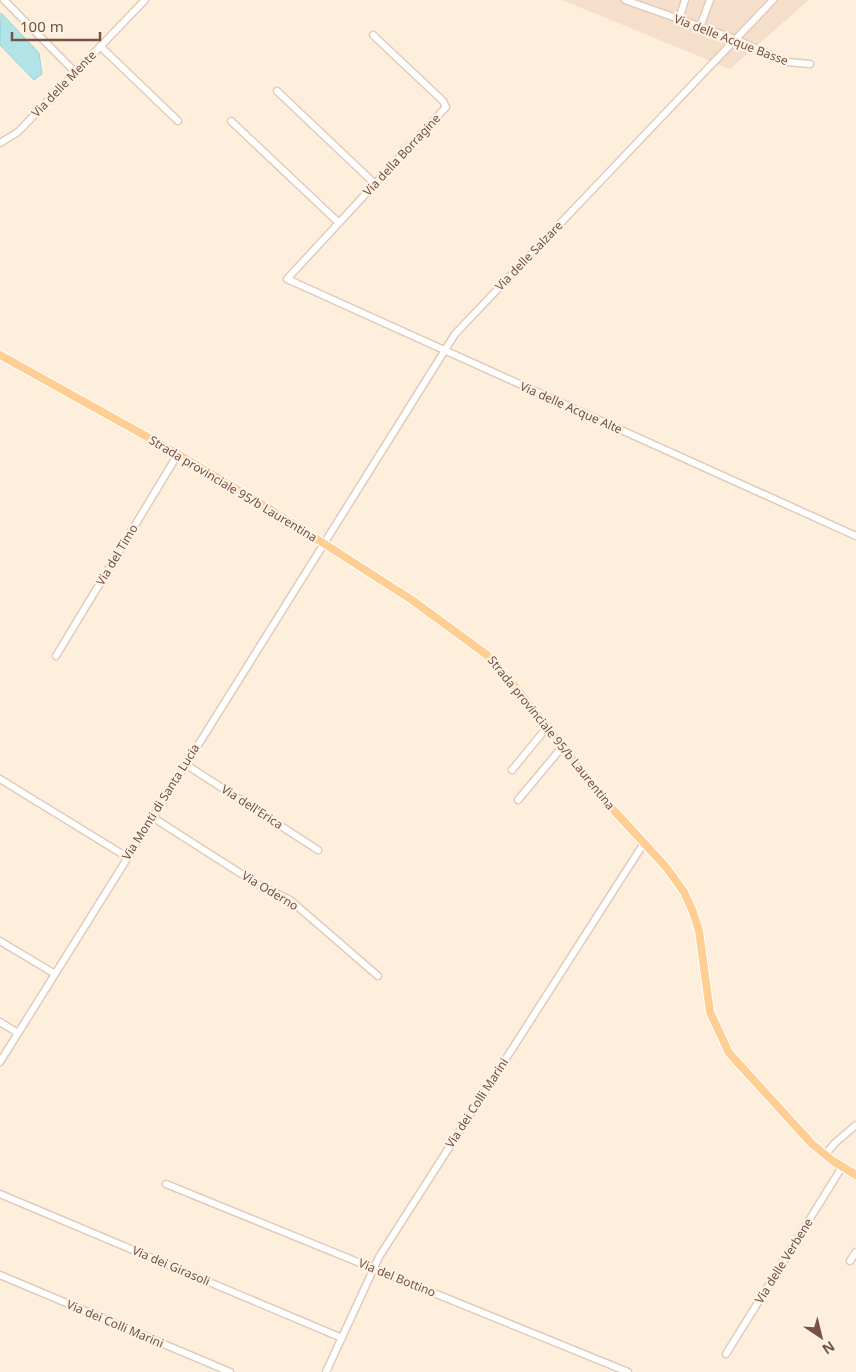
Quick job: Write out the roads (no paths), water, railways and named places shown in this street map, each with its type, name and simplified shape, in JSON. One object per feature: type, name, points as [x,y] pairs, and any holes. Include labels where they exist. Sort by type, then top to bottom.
[{"type":"main road","name":"Strada provinciale 95/b Laurentina","points":[[0,355],[178,454],[324,543],[412,600],[479,648],[513,683],[608,804],[679,884],[693,912],[699,931],[708,1007],[716,1029],[726,1048],[802,1134],[825,1155],[856,1175]]},
{"type":"street","points":[[4,0],[75,72]]},
{"type":"street","name":"Via delle Mente","points":[[0,143],[18,132],[145,0]]},
{"type":"street","name":"Via delle Acque Basse","points":[[625,0],[735,39],[786,62],[810,64]]},
{"type":"street","points":[[678,19],[685,0]]},
{"type":"street","points":[[700,27],[710,0]]},
{"type":"street","name":"Via delle Salzare","points":[[324,543],[445,351],[466,322],[773,0]]},
{"type":"street","name":"Via della Borragine","points":[[287,279],[446,105],[373,35]]},
{"type":"street","points":[[100,46],[178,121]]},
{"type":"street","points":[[277,91],[375,184]]},
{"type":"street","points":[[230,121],[339,223]]},
{"type":"street","name":"Via delle Acque Alte","points":[[287,279],[856,536]]},
{"type":"street","name":"Via del Timo","points":[[56,656],[178,454]]},
{"type":"street","name":"Via Monti di Santa Lucia","points":[[0,1062],[324,543]]},
{"type":"street","points":[[512,770],[548,726]]},
{"type":"street","points":[[518,800],[563,746]]},
{"type":"street","name":"Via dell'Erica","points":[[185,764],[318,850]]},
{"type":"street","points":[[0,779],[127,857]]},
{"type":"street","name":"Via Oderno","points":[[152,817],[254,882],[290,900],[378,976]]},
{"type":"street","name":"Via dei Colli Marini","points":[[326,1372],[373,1268],[644,843]]},
{"type":"street","points":[[0,941],[55,974]]},
{"type":"street","points":[[0,1022],[18,1033]]},
{"type":"street","points":[[825,1155],[835,1143],[856,1125]]},
{"type":"street","name":"Via delle Verbene","points":[[726,1354],[842,1167]]},
{"type":"street","name":"Via del Bottino","points":[[166,1184],[628,1372]]},
{"type":"street","name":"Via dei Girasoli","points":[[0,1194],[342,1338]]},
{"type":"street","points":[[850,1261],[856,1252]]},
{"type":"street","name":"Via dei Colli Marini","points":[[0,1275],[230,1372]]},
{"type":"water","points":[[1,13],[39,53],[42,74],[34,80],[0,45]]}]
